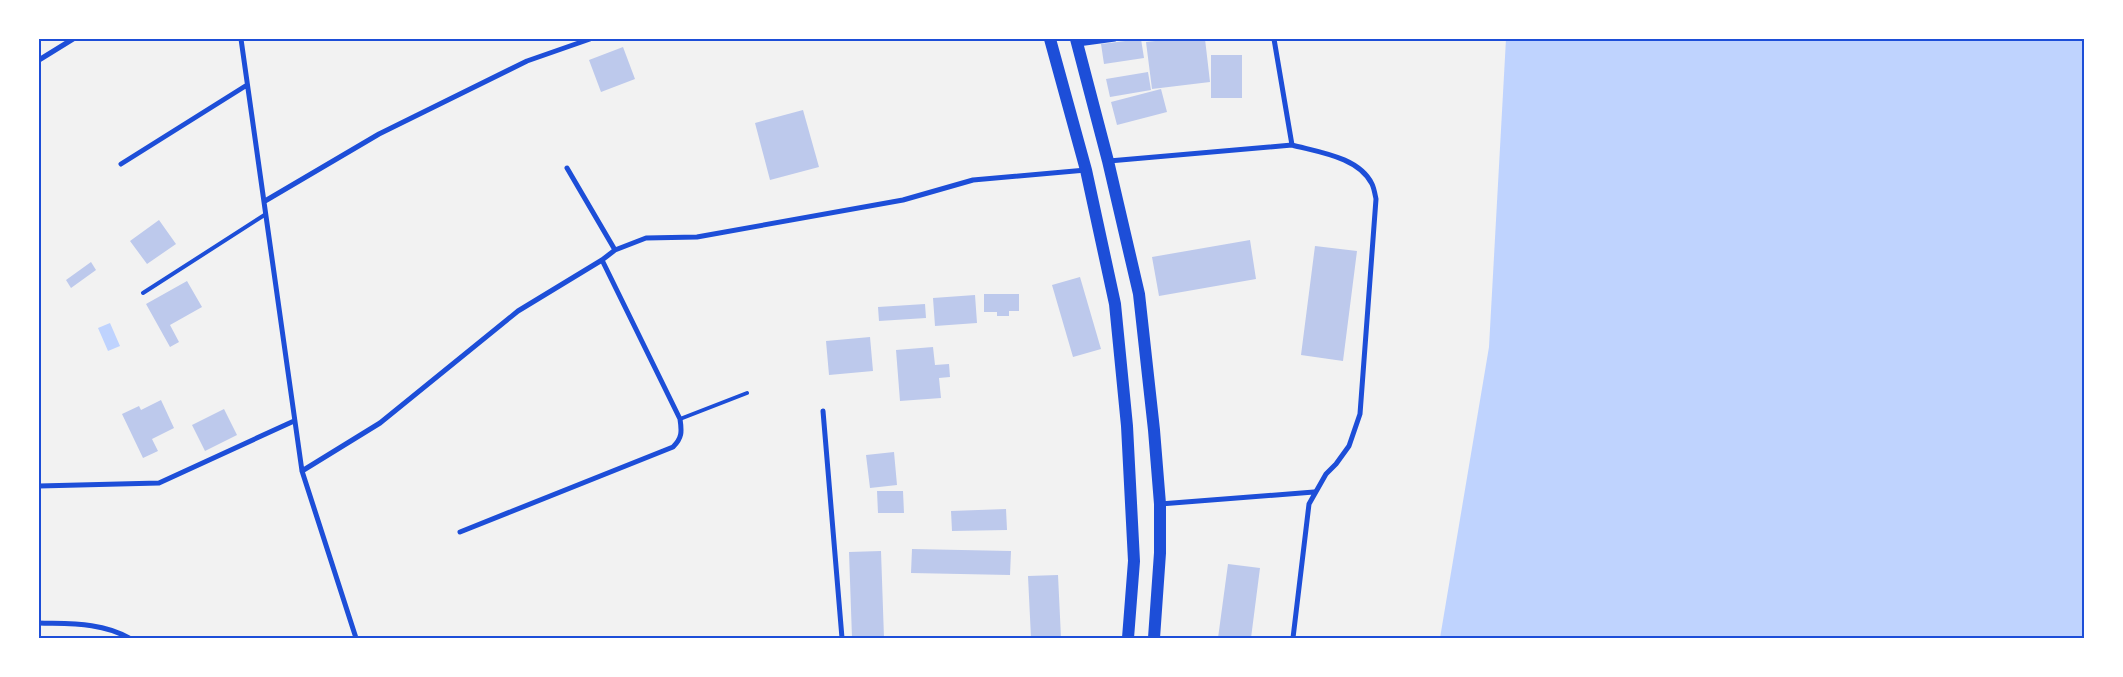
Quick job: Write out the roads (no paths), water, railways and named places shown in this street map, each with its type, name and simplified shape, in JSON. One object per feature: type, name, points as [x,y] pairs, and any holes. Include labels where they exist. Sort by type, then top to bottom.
[{"type":"main road","points":[[1050,39],[1086,170],[1115,304],[1127,426],[1134,561],[1128,638]]},
{"type":"main road","points":[[1077,41],[1108,161],[1138,294],[1155,440],[1160,504],[1160,552],[1154,638]]},
{"type":"street","points":[[39,60],[73,39]]},
{"type":"street","points":[[241,39],[302,471],[356,638]]},
{"type":"street","points":[[265,201],[397,126],[528,61],[590,39]]},
{"type":"street","points":[[1077,41],[1115,39]]},
{"type":"street","points":[[1274,39],[1292,145]]},
{"type":"street","points":[[121,164],[247,85]]},
{"type":"street","points":[[1108,161],[1292,145],[1344,160],[1366,174],[1372,184],[1376,199],[1360,414],[1349,446],[1314,492],[1309,504],[1293,638]]},
{"type":"street","points":[[567,168],[615,250]]},
{"type":"street","points":[[302,471],[380,423],[518,312],[615,250],[646,238],[697,237],[903,200],[973,180],[1086,170]]},
{"type":"street","points":[[460,532],[673,447],[680,440],[682,431],[680,419],[602,260]]},
{"type":"street","points":[[823,411],[842,638]]},
{"type":"street","points":[[39,486],[159,483],[294,421]]},
{"type":"street","points":[[1160,504],[1314,492]]},
{"type":"street","points":[[39,623],[96,625],[129,638]]},
{"type":"lane","points":[[143,293],[266,214]]},
{"type":"lane","points":[[680,419],[747,393]]},
{"type":"water","points":[[1506,39],[2084,39],[2084,638],[1440,638],[1489,347]]},
{"type":"water","points":[[110,323],[120,346],[108,351],[98,328]]}]
